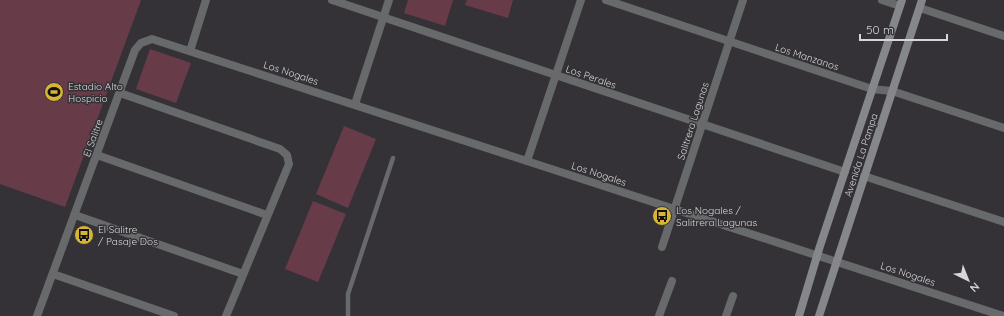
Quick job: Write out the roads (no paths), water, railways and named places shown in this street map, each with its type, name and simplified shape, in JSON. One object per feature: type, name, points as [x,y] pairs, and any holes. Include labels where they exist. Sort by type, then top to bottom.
[{"type":"street","points":[[190,51],[206,0]]},
{"type":"street","name":"Los Perales","points":[[332,0],[845,172]]},
{"type":"street","points":[[355,104],[389,0]]},
{"type":"street","points":[[527,160],[581,0]]},
{"type":"street","name":"Los Manzanos","points":[[606,0],[872,89],[892,91],[1004,128]]},
{"type":"street","name":"Salitrera Lagunas","points":[[662,247],[743,0]]},
{"type":"street","points":[[882,0],[901,3]]},
{"type":"street","name":"Avenida La Pampa","points":[[799,316],[817,255],[901,3]]},
{"type":"street","points":[[921,4],[1004,36]]},
{"type":"street","name":"Avenida La Pampa","points":[[819,316],[921,4]]},
{"type":"street","name":"El Salitre","points":[[38,316],[135,50],[141,43],[148,40],[156,40],[190,51]]},
{"type":"street","name":"Los Nogales","points":[[190,51],[1003,316]]},
{"type":"street","points":[[120,93],[280,149],[288,155],[289,164],[226,316]]},
{"type":"street","points":[[97,156],[267,215]]},
{"type":"street","points":[[864,176],[1004,222]]},
{"type":"street","points":[[75,215],[243,274]]},
{"type":"street","points":[[53,274],[174,316]]},
{"type":"street","points":[[659,316],[672,281]]},
{"type":"street","points":[[726,316],[733,296]]},
{"type":"lane","points":[[348,316],[348,294],[393,158]]},
{"type":"place","name":"Estadio Alto Hospicio","points":[[54,92]]},
{"type":"place","name":"Los Nogales / Salitrera Lagunas","points":[[662,216]]},
{"type":"place","name":"El Salitre / Pasaje Dos","points":[[84,235]]}]
